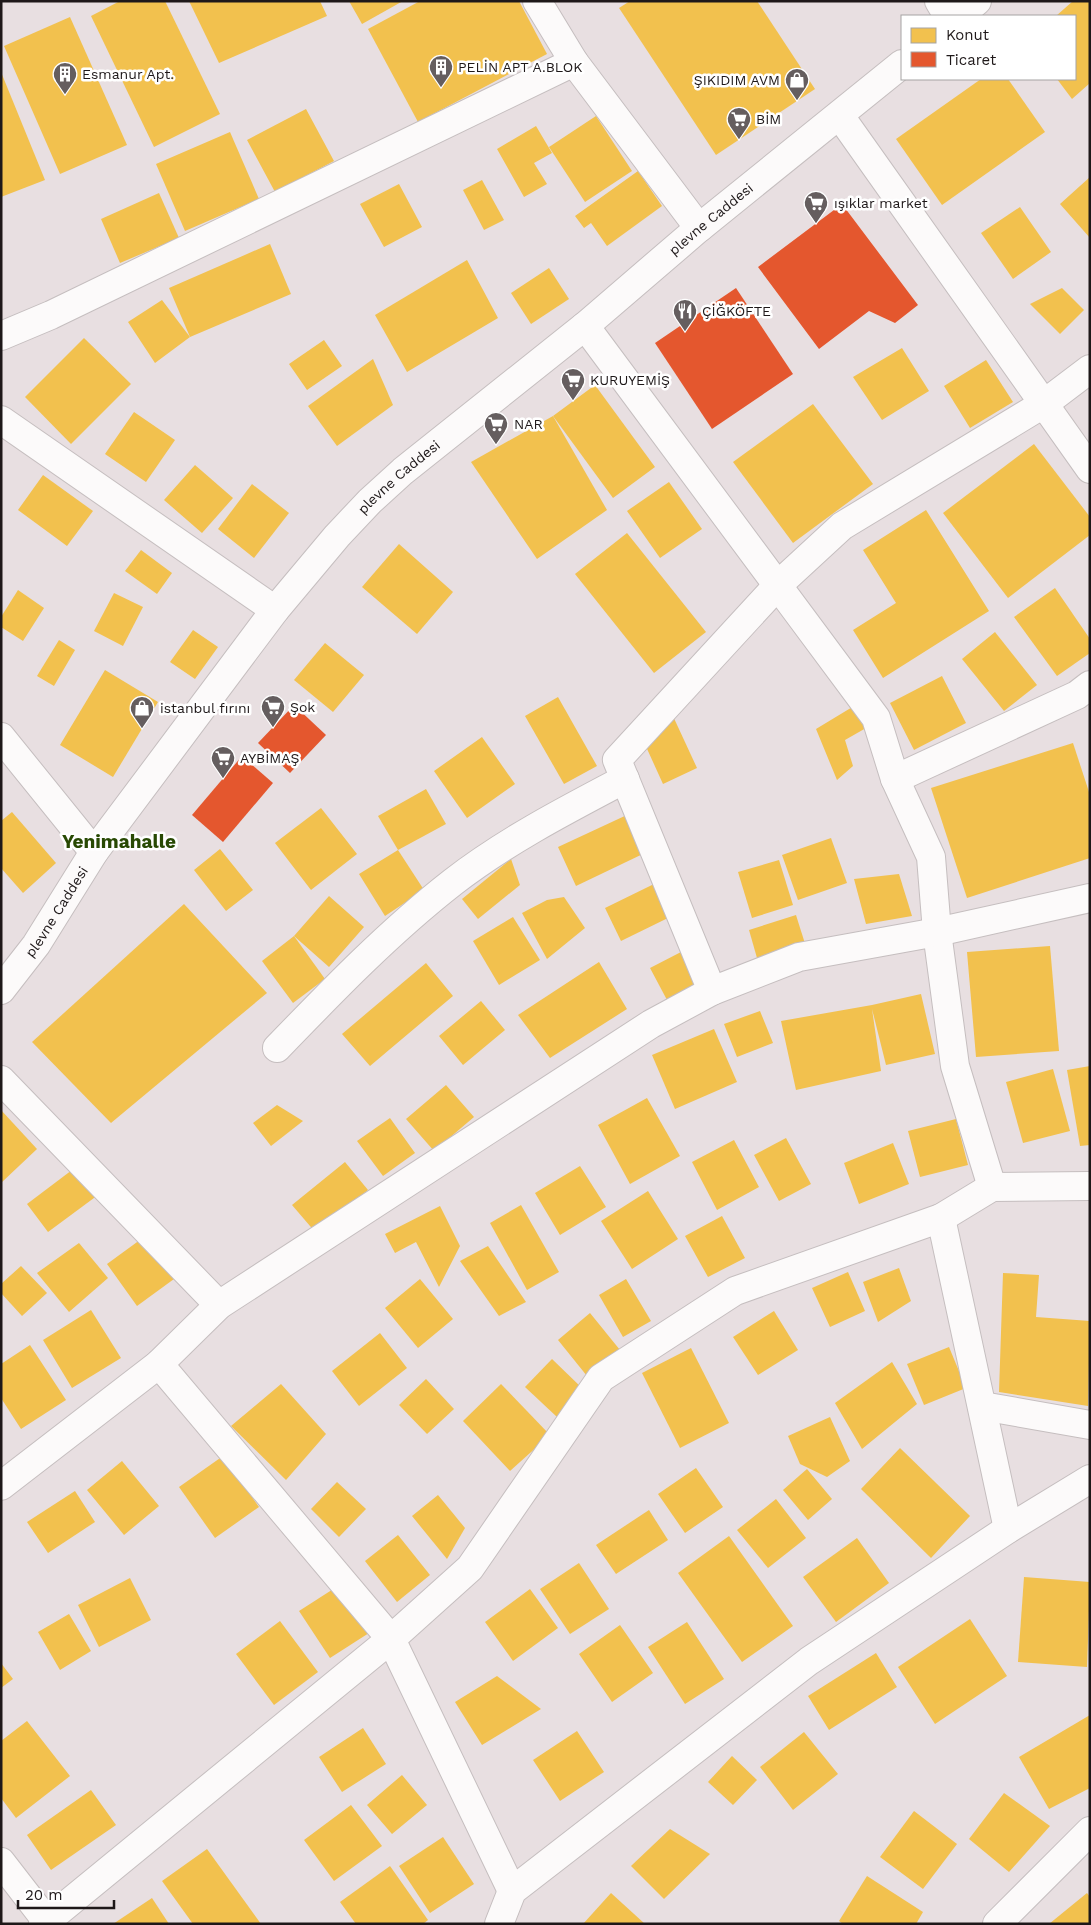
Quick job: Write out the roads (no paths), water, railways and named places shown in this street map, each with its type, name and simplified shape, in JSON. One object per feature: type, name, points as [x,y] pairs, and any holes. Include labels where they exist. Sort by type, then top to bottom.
[{"type":"street","points":[[537,1],[574,62],[699,228]]},
{"type":"street","points":[[939,1],[947,15]]},
{"type":"street","points":[[960,15],[977,1]]},
{"type":"street","points":[[1,336],[51,315],[574,62]]},
{"type":"street","name":"plevne Caddesi","points":[[1,990],[36,944],[94,852],[275,610],[370,500],[403,471],[585,326],[699,228],[901,65]]},
{"type":"street","points":[[840,116],[1090,469]]},
{"type":"street","points":[[585,326],[876,718],[895,779],[931,857],[937,932],[955,1066],[992,1187]]},
{"type":"street","points":[[712,991],[617,760],[778,585],[842,526],[1045,403],[1090,369]]},
{"type":"street","points":[[1,420],[275,610]]},
{"type":"street","points":[[895,779],[1077,695],[1090,685]]},
{"type":"street","points":[[1,737],[94,852]]},
{"type":"street","points":[[278,1048],[355,966],[454,882],[538,826],[625,779]]},
{"type":"street","points":[[1,1486],[159,1364],[219,1305],[651,1024],[712,991],[798,957],[937,932],[1090,898]]},
{"type":"street","points":[[1,1080],[219,1305]]},
{"type":"street","points":[[1,1862],[46,1923],[391,1640],[470,1568],[601,1378],[735,1292],[941,1218],[992,1187],[1090,1186]]},
{"type":"street","points":[[941,1218],[1008,1529]]},
{"type":"street","points":[[159,1364],[391,1640],[512,1891]]},
{"type":"street","points":[[982,1406],[1090,1425]]},
{"type":"street","points":[[499,1924],[512,1891],[809,1661],[1008,1529],[1090,1479]]},
{"type":"street","points":[[996,1924],[1090,1831]]},
{"type":"place","name":"PELİN APT A.BLOK","points":[[441,88]]},
{"type":"place","name":"Esmanur Apt.","points":[[65,95]]},
{"type":"place","name":"ŞIKIDIM AVM","points":[[797,101]]},
{"type":"place","name":"BİM","points":[[739,140]]},
{"type":"place","name":"ışıklar market","points":[[816,224]]},
{"type":"place","name":"ÇİĞKÖFTE","points":[[685,332]]},
{"type":"place","name":"KURUYEMİŞ","points":[[573,401]]},
{"type":"place","name":"NAR","points":[[496,445]]},
{"type":"place","name":"Şok","points":[[273,728]]},
{"type":"place","name":"istanbul fırını","points":[[142,729]]},
{"type":"place","name":"AYBİMAŞ","points":[[223,779]]},
{"type":"district","name":"Yenimahalle","points":[[119,841]]}]
